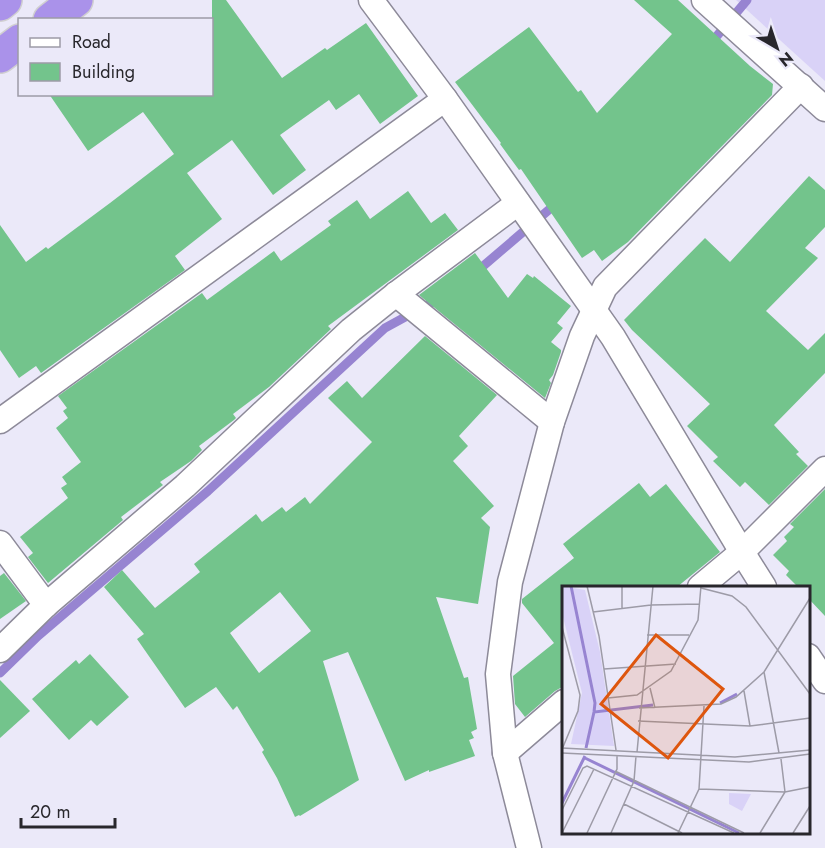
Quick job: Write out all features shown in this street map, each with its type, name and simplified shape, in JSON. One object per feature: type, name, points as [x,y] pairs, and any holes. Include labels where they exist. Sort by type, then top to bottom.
[{"type":"highway","points":[[0,4],[5,0]]},
{"type":"highway","points":[[53,18],[76,0]]},
{"type":"highway","points":[[0,56],[18,42]]},
{"type":"street","points":[[371,0],[445,99],[614,337],[763,586]]},
{"type":"street","points":[[704,0],[825,109]]},
{"type":"street","points":[[529,848],[505,753],[498,674],[510,582],[552,422],[582,336],[605,287],[801,86]]},
{"type":"street","points":[[0,422],[445,99]]},
{"type":"street","points":[[0,650],[46,605],[185,486],[351,330],[518,203]]},
{"type":"street","points":[[396,294],[552,422]]},
{"type":"street","points":[[701,586],[742,552],[825,469]]},
{"type":"street","points":[[0,543],[46,605]]},
{"type":"street","points":[[810,659],[825,681]]},
{"type":"street","points":[[505,753],[562,704]]},
{"type":"shaded area","points":[[736,0],[825,0],[825,81]]},
{"type":"building","points":[[212,0],[226,0],[282,78],[366,23],[418,96],[380,124],[359,94],[336,110],[329,100],[280,135],[306,170],[273,195],[232,140],[187,173],[222,219],[175,256],[185,270],[41,373],[36,366],[19,378],[0,350],[0,225],[26,262],[46,247],[48,249],[174,154],[143,112],[88,151],[50,96],[213,96]]},
{"type":"building","points":[[634,0],[678,0],[773,84],[772,95],[628,242],[602,261],[594,250],[582,258],[521,169],[519,170],[455,82],[529,27],[578,92],[581,90],[597,113],[672,34]]},
{"type":"building","points":[[809,176],[825,190],[825,227],[805,248],[818,258],[766,311],[808,350],[825,333],[825,373],[774,425],[799,452],[796,454],[808,466],[769,505],[745,482],[740,487],[713,461],[718,457],[687,426],[710,404],[624,320],[705,238],[730,262]]},
{"type":"building","points":[[408,191],[431,223],[445,213],[458,230],[328,326],[331,329],[269,387],[233,414],[236,418],[234,420],[199,446],[202,450],[191,461],[160,482],[163,485],[121,517],[123,520],[48,583],[28,557],[33,553],[20,537],[68,498],[61,488],[67,484],[62,477],[81,462],[56,428],[68,418],[63,411],[67,408],[58,396],[202,293],[207,300],[274,251],[281,261],[331,225],[328,221],[357,200],[370,219]]},
{"type":"building","points":[[475,253],[508,298],[527,274],[533,278],[534,276],[571,306],[557,323],[563,328],[551,342],[561,352],[549,380],[551,383],[545,398],[419,295]]},
{"type":"building","points":[[425,336],[497,395],[459,436],[468,446],[453,461],[494,506],[481,518],[490,527],[478,604],[436,597],[464,678],[468,677],[477,729],[471,732],[474,738],[469,740],[475,756],[429,772],[429,770],[405,781],[348,652],[323,661],[359,780],[295,817],[262,752],[264,750],[237,706],[233,710],[216,687],[185,708],[137,639],[144,634],[104,587],[122,570],[155,608],[200,572],[194,564],[256,514],[262,522],[282,507],[286,512],[305,497],[310,504],[372,442],[328,398],[347,381],[362,398]],"holes":[[[280,592],[311,631],[259,673],[230,633]]]},
{"type":"building","points":[[639,483],[650,497],[666,484],[720,552],[678,586],[562,586],[562,687],[525,717],[515,704],[513,676],[554,643],[522,603],[522,599],[574,558],[563,544]]},
{"type":"building","points":[[825,489],[825,616],[810,600],[810,586],[797,586],[786,575],[789,571],[773,555],[787,541],[784,537],[794,527],[790,524]]},
{"type":"building","points":[[4,573],[26,601],[0,619],[0,576]]},
{"type":"building","points":[[90,654],[129,697],[97,726],[91,720],[69,740],[32,699],[76,660],[79,664]]},
{"type":"building","points":[[0,680],[30,711],[0,738]]},
{"type":"waterway","points":[[711,43],[747,0]]},
{"type":"waterway","points":[[475,273],[558,202]]},
{"type":"waterway","points":[[0,673],[38,636],[208,491],[385,328],[440,298]]}]
